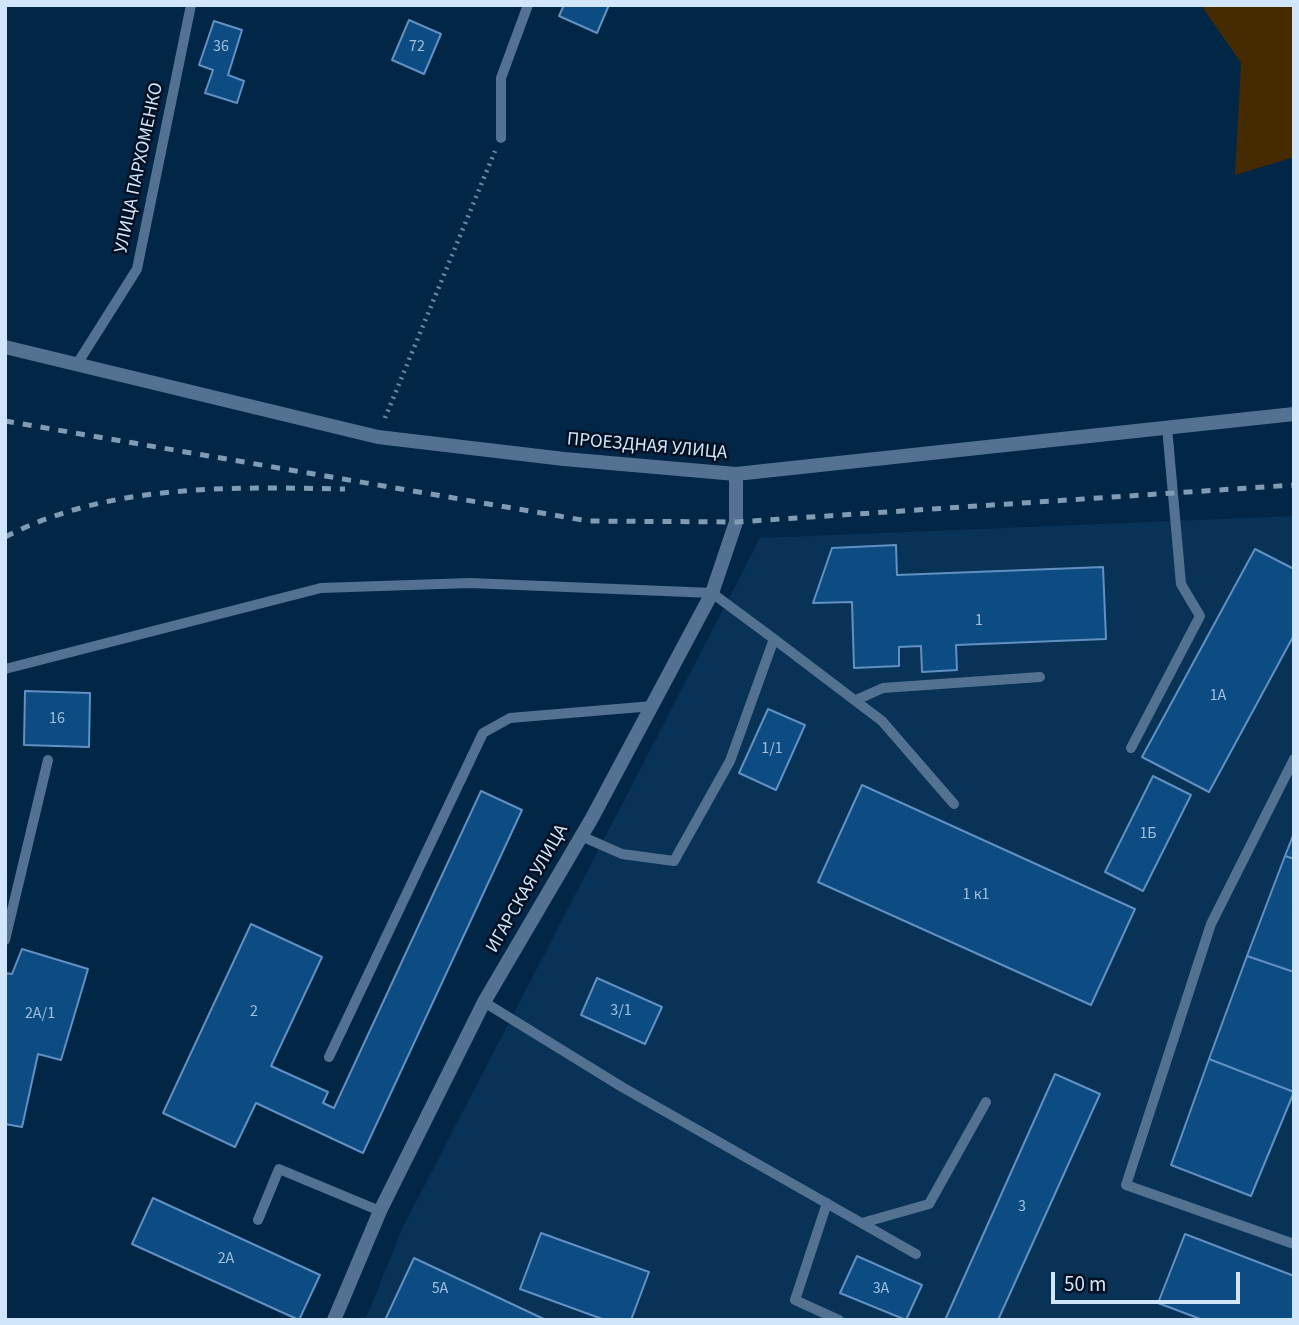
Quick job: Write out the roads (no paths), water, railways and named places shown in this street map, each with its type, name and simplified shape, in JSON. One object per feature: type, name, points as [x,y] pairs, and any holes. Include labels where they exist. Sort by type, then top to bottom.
[{"type":"street","name":"ПРОЕЗДНАЯ УЛИЦА","points":[[5,347],[378,437],[736,474],[1294,414]]},
{"type":"street","name":"ИГАРСКАЯ УЛИЦА","points":[[334,1320],[380,1211],[484,1002],[581,836],[712,593],[736,522],[736,474]]},
{"type":"lane","name":"УЛИЦА ПАРХОМЕНКО","points":[[77,364],[136,269],[191,5]]},
{"type":"lane","points":[[501,138],[501,78],[528,5]]},
{"type":"lane","points":[[1131,748],[1199,616],[1181,584],[1167,427]]},
{"type":"lane","points":[[5,668],[321,588],[470,583],[712,593],[882,721],[954,804]]},
{"type":"lane","points":[[581,836],[622,854],[674,861],[730,761],[774,639]]},
{"type":"lane","points":[[856,700],[883,688],[1040,677]]},
{"type":"lane","points":[[329,1057],[483,733],[510,718],[653,706]]},
{"type":"lane","points":[[5,940],[48,760]]},
{"type":"lane","points":[[1294,760],[1211,924],[1126,1185],[1294,1244]]},
{"type":"lane","points":[[484,1002],[622,1087],[916,1254]]},
{"type":"lane","points":[[863,1223],[929,1204],[986,1102]]},
{"type":"lane","points":[[258,1220],[279,1169],[380,1211]]},
{"type":"lane","points":[[827,1203],[795,1300],[839,1320]]},
{"type":"railway","points":[[5,421],[588,521],[736,522],[1294,485]]},
{"type":"railway","points":[[5,537],[45,519],[86,506],[128,498],[215,489],[345,489]]}]
